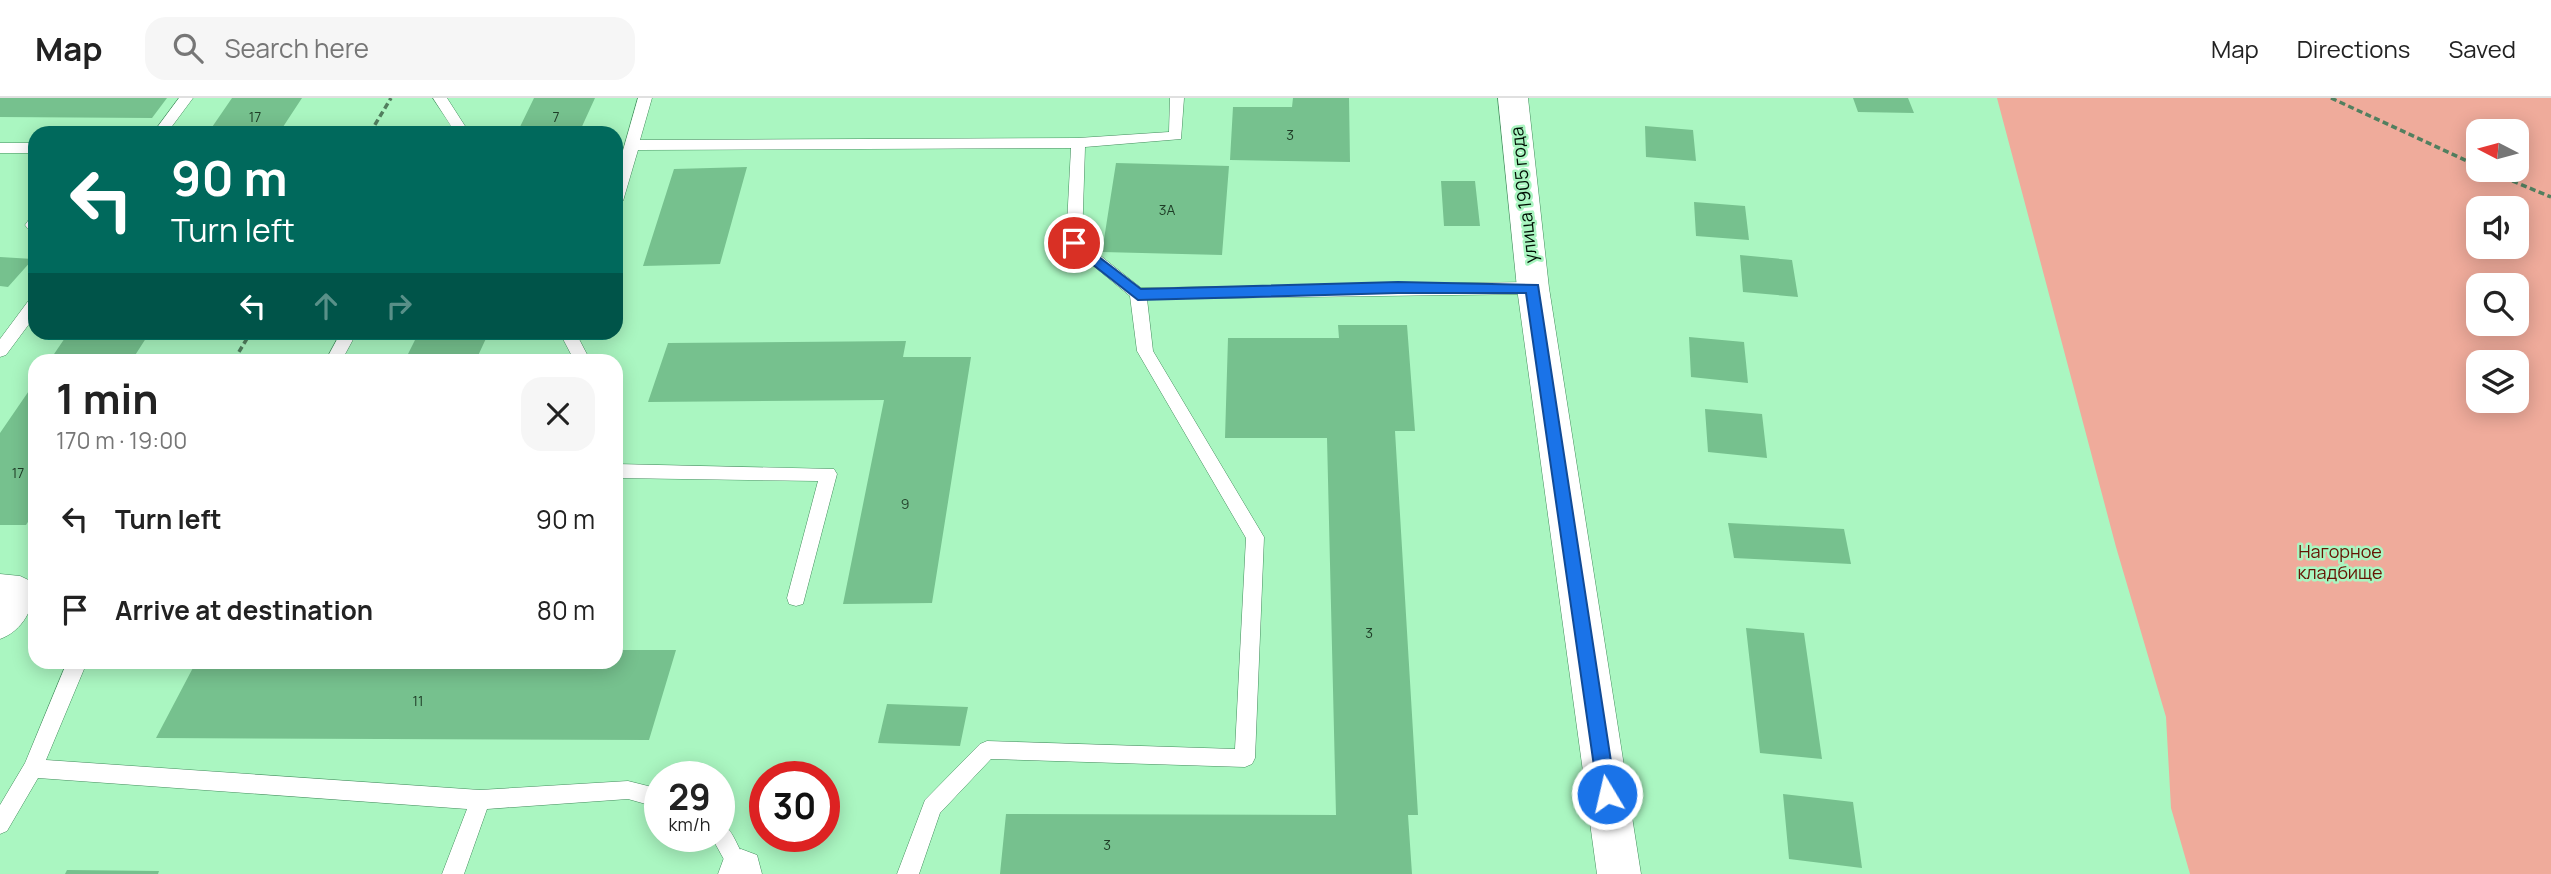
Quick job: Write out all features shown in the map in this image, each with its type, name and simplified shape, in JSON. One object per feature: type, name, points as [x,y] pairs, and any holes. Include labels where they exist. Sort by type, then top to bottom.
[{"type":"street","name":"улица 1905 года","points":[[1513,98],[1532,288],[1619,874]]},
{"type":"lane","points":[[165,126],[186,98]]},
{"type":"lane","points":[[440,98],[458,126]]},
{"type":"lane","points":[[623,179],[645,98]]},
{"type":"lane","points":[[634,145],[1078,143],[1176,136],[1177,98]]},
{"type":"lane","points":[[1078,143],[1074,243],[1138,295],[1398,288],[1532,288]]},
{"type":"lane","points":[[0,148],[28,148]]},
{"type":"lane","points":[[908,874],[933,807],[987,750],[1245,758],[1255,537],[1145,351],[1138,295]]},
{"type":"lane","points":[[0,351],[28,313]]},
{"type":"lane","points":[[623,471],[828,474],[796,598]]},
{"type":"lane","points":[[0,824],[33,768],[74,669]]},
{"type":"lane","points":[[33,768],[480,800],[628,790],[644,794]]},
{"type":"lane","points":[[453,874],[480,800]]},
{"type":"lane","points":[[731,852],[743,872]]},
{"type":"path","points":[[374,126],[391,98]]},
{"type":"path","points":[[2331,98],[2466,160]]},
{"type":"path","points":[[2515,182],[2551,197]]},
{"type":"green space","name":"Нагорное кладбище","points":[[1997,98],[2551,98],[2551,874],[2190,874],[2171,808],[2166,717],[2116,547]]},
{"type":"building","points":[[0,98],[167,98],[152,118],[0,117]]},
{"type":"building","points":[[232,98],[302,98],[284,126],[213,126]]},
{"type":"building","points":[[534,98],[595,98],[582,126],[520,126]]},
{"type":"building","points":[[1293,98],[1349,98],[1350,162],[1230,160],[1233,107],[1292,107]]},
{"type":"building","points":[[1853,98],[1908,98],[1914,113],[1858,112]]},
{"type":"building","points":[[1645,126],[1693,130],[1696,161],[1646,157]]},
{"type":"building","points":[[1116,163],[1229,166],[1222,255],[1102,252]]},
{"type":"building","points":[[747,167],[720,264],[643,266],[674,169]]},
{"type":"building","points":[[1441,181],[1475,181],[1480,226],[1444,226]]},
{"type":"building","points":[[1694,202],[1745,206],[1749,240],[1696,236]]},
{"type":"building","points":[[1740,255],[1792,260],[1798,297],[1743,292]]},
{"type":"building","points":[[0,257],[28,259],[28,265],[8,287],[0,286]]},
{"type":"building","points":[[1338,325],[1407,325],[1415,431],[1395,431],[1418,815],[1408,815],[1412,874],[1000,874],[1006,814],[1336,815],[1327,438],[1225,438],[1228,338],[1339,338]]},
{"type":"building","points":[[1689,337],[1744,342],[1748,383],[1691,377]]},
{"type":"building","points":[[64,340],[145,340],[136,354],[54,354]]},
{"type":"building","points":[[415,340],[485,340],[479,354],[408,354]]},
{"type":"building","points":[[906,341],[903,357],[971,357],[932,603],[843,604],[884,400],[648,402],[668,343]]},
{"type":"building","points":[[28,392],[26,525],[0,525],[0,433]]},
{"type":"building","points":[[1705,409],[1762,414],[1767,458],[1708,452]]},
{"type":"building","points":[[1728,523],[1844,529],[1851,564],[1734,558]]},
{"type":"building","points":[[1746,628],[1804,633],[1822,759],[1760,753]]},
{"type":"building","points":[[623,650],[676,650],[649,740],[156,738],[192,669],[623,669]]},
{"type":"building","points":[[887,704],[968,707],[960,746],[878,743]]},
{"type":"building","points":[[1783,794],[1853,802],[1862,868],[1789,859]]},
{"type":"building","points":[[67,870],[159,871],[158,874],[65,874]]},
{"type":"route","points":[[1074,243],[1138,295],[1398,288],[1532,288],[1607,794]]}]
